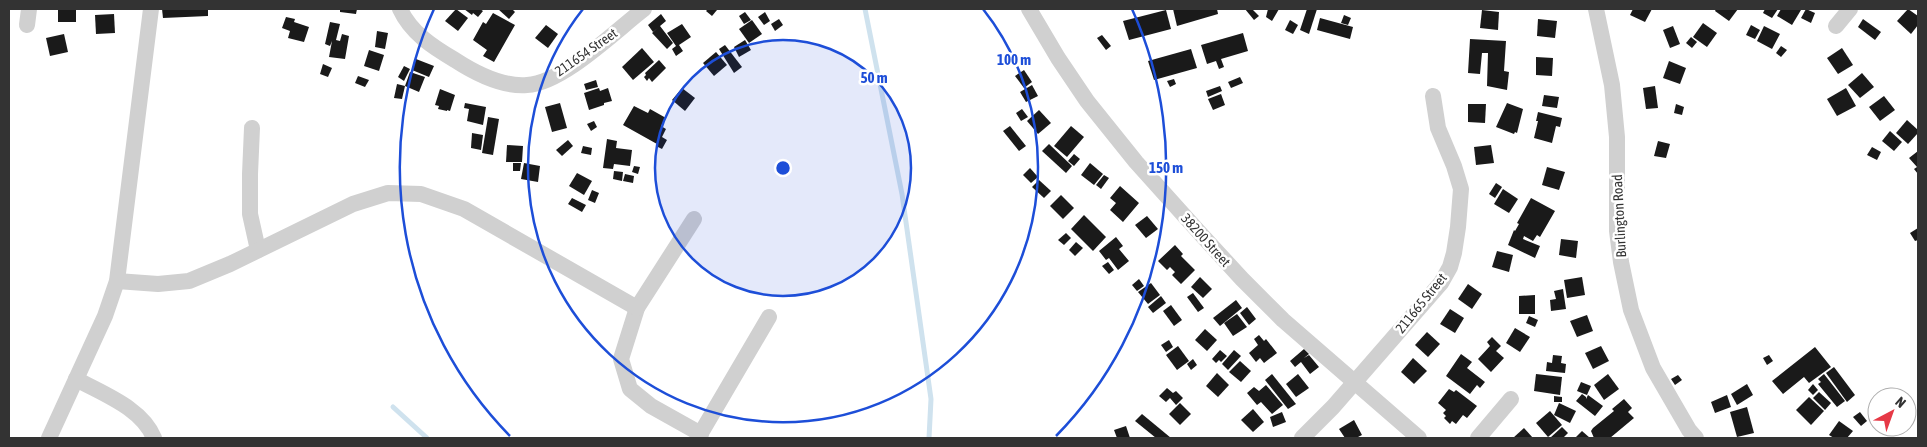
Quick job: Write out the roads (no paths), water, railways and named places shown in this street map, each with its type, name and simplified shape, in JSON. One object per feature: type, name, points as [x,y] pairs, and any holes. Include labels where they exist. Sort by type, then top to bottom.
[{"type":"street","points":[[49,438],[105,316],[117,281],[151,9]]},
{"type":"street","name":"211654 Street","points":[[400,9],[420,36],[469,69],[496,80],[527,85],[540,82],[568,69],[644,9]]},
{"type":"street","name":"38200 Street","points":[[1029,9],[1087,102],[1136,162],[1242,279],[1283,320],[1419,438]]},
{"type":"street","name":"Burlington Road","points":[[1596,9],[1612,85],[1617,137],[1617,231],[1631,310],[1653,368],[1689,430],[1696,438]]},
{"type":"street","points":[[1836,26],[1850,9]]},
{"type":"street","name":"211665 Street","points":[[1302,438],[1333,407],[1441,283],[1450,267],[1458,227],[1461,189],[1454,166],[1438,128],[1433,96]]},
{"type":"street","points":[[252,128],[250,214],[258,250]]},
{"type":"street","points":[[117,281],[158,284],[188,281],[258,250],[353,204],[388,193],[421,194],[464,209],[637,308]]},
{"type":"street","points":[[694,219],[637,308],[621,359],[630,389],[651,406],[699,436],[769,317]]},
{"type":"street","points":[[76,379],[127,407],[150,429],[154,438]]},
{"type":"street","points":[[1478,438],[1511,399]]},
{"type":"waterway","points":[[865,9],[902,194],[931,399],[929,438]]},
{"type":"waterway","points":[[393,407],[427,438]]}]
